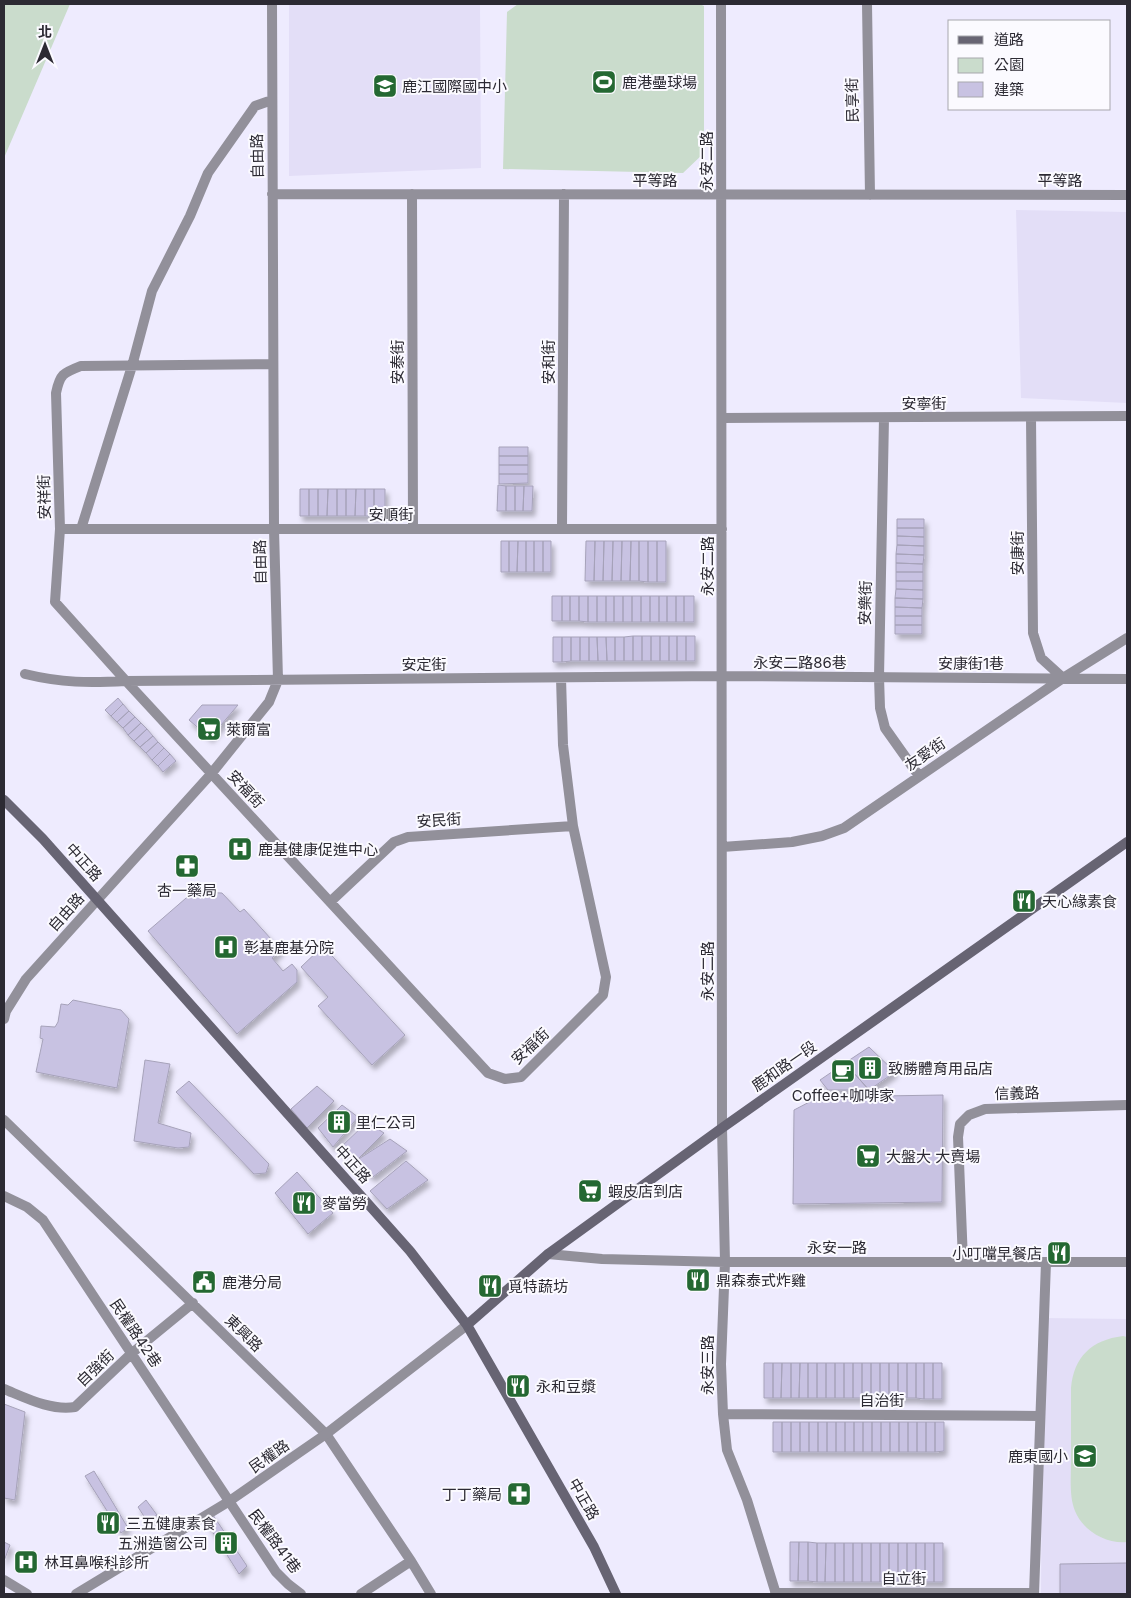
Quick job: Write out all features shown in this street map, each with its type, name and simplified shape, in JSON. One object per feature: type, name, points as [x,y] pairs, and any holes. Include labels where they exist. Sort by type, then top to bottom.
[{"type":"main road","name":"中正路","points":[[4,800],[43,839],[98,900],[410,1251],[467,1325],[594,1546],[616,1594]]},
{"type":"main road","name":"鹿和路一段","points":[[467,1325],[548,1254],[722,1128],[1127,842]]},
{"type":"street","name":"自由路","points":[[4,1019],[6,1012],[26,979],[211,774],[269,702],[278,680],[274,529],[272,4]]},
{"type":"street","name":"永安二路","points":[[721,4],[722,1128]]},
{"type":"street","name":"民享街","points":[[866,4],[870,195]]},
{"type":"street","points":[[81,529],[132,366],[152,292],[190,216],[208,173],[255,106],[272,100]]},
{"type":"street","name":"平等路","points":[[272,194],[1127,196]]},
{"type":"street","name":"安泰街","points":[[412,194],[413,529]]},
{"type":"street","name":"安和街","points":[[562,529],[564,194]]},
{"type":"street","name":"安祥街","points":[[211,774],[55,602],[60,529],[56,393],[59,379],[66,372],[81,366],[273,364]]},
{"type":"street","name":"安寧街","points":[[722,418],[1127,416]]},
{"type":"street","name":"安康街","points":[[1031,417],[1033,633],[1041,658],[1063,678]]},
{"type":"street","name":"安樂街","points":[[884,418],[880,708],[885,728],[919,776]]},
{"type":"street","name":"安順街","points":[[60,529],[722,529]]},
{"type":"street","name":"友愛街","points":[[722,847],[792,842],[830,834],[844,828],[1063,678],[1127,638]]},
{"type":"street","name":"安定街","points":[[25,674],[46,679],[82,683],[722,676]]},
{"type":"street","name":"永安二路86巷","points":[[722,676],[879,678]]},
{"type":"street","name":"安福街","points":[[211,774],[488,1073],[505,1079],[521,1076],[603,995],[606,977],[574,826],[564,745],[561,678]]},
{"type":"street","name":"安康街1巷","points":[[879,678],[1127,679]]},
{"type":"street","name":"安民街","points":[[330,902],[394,842],[408,837],[574,826]]},
{"type":"street","name":"信義路","points":[[964,1261],[958,1137],[960,1124],[969,1115],[985,1109],[1127,1105]]},
{"type":"street","name":"東興路","points":[[4,1120],[326,1434],[431,1594]]},
{"type":"street","name":"永安三路","points":[[722,1128],[724,1262],[721,1364],[727,1450],[747,1500],[776,1594]]},
{"type":"street","name":"民權路42巷","points":[[4,1196],[27,1207],[42,1220],[132,1353],[228,1502]]},
{"type":"street","name":"永安一路","points":[[548,1254],[602,1259],[724,1262],[1127,1262]]},
{"type":"street","points":[[1034,1593],[1046,1262]]},
{"type":"street","name":"自強街","points":[[4,1389],[53,1407],[65,1409],[75,1407],[132,1353],[193,1304]]},
{"type":"street","name":"民權路","points":[[76,1594],[228,1502],[326,1434],[467,1325]]},
{"type":"street","name":"自治街","points":[[723,1414],[1040,1416]]},
{"type":"street","name":"民權路41巷","points":[[228,1502],[276,1572],[301,1594]]},
{"type":"street","points":[[361,1594],[411,1561]]},
{"type":"street","points":[[4,1580],[27,1594]]},
{"type":"street","name":"自立街","points":[[776,1594],[1034,1593]]},
{"type":"shaded area","name":"鹿江國際國中小","points":[[289,4],[480,4],[481,168],[289,176]]},
{"type":"shaded area","points":[[1016,210],[1127,212],[1127,403],[1021,398]]},
{"type":"shaded area","name":"鹿東國小","points":[[1043,1318],[1127,1319],[1127,1594],[1041,1594]]},
{"type":"green space","points":[[4,4],[70,4],[4,158]]},
{"type":"green space","name":"鹿港壘球場","points":[[518,4],[700,4],[704,6],[704,153],[683,173],[503,169],[507,12]]},
{"type":"green space","points":[[1123,1336],[1127,1337],[1127,1542],[1119,1542],[1103,1538],[1089,1530],[1079,1518],[1073,1505],[1071,1486],[1071,1388],[1076,1367],[1086,1352],[1102,1341]]},
{"type":"building","points":[[499,447],[528,447],[528,456],[499,456]]},
{"type":"building","points":[[499,456],[528,456],[528,465],[499,465]]},
{"type":"building","points":[[499,465],[528,465],[528,474],[499,474]]},
{"type":"building","points":[[499,474],[528,474],[528,483],[499,484]]},
{"type":"building","points":[[498,485],[506,486],[506,511],[497,511]]},
{"type":"building","points":[[506,486],[515,486],[515,511],[506,511]]},
{"type":"building","points":[[515,486],[524,486],[523,511],[515,511]]},
{"type":"building","points":[[524,486],[533,486],[532,511],[523,511]]},
{"type":"building","points":[[300,489],[309,489],[309,516],[300,516]]},
{"type":"building","points":[[309,489],[318,489],[318,516],[309,516]]},
{"type":"building","points":[[318,489],[328,489],[327,516],[318,516]]},
{"type":"building","points":[[328,489],[337,489],[337,516],[327,516]]},
{"type":"building","points":[[337,489],[346,489],[346,516],[337,516]]},
{"type":"building","points":[[346,489],[356,489],[355,516],[346,516]]},
{"type":"building","points":[[356,489],[365,489],[365,516],[355,516]]},
{"type":"building","points":[[365,489],[374,489],[374,516],[365,516]]},
{"type":"building","points":[[374,489],[385,489],[385,516],[374,516]]},
{"type":"building","points":[[897,519],[924,519],[924,528],[897,528]]},
{"type":"building","points":[[897,528],[924,528],[924,537],[897,536]]},
{"type":"building","points":[[897,536],[924,537],[924,546],[897,545]]},
{"type":"building","points":[[501,541],[509,541],[509,572],[501,572]]},
{"type":"building","points":[[509,541],[518,541],[517,572],[509,572]]},
{"type":"building","points":[[518,541],[526,541],[526,572],[517,572]]},
{"type":"building","points":[[526,541],[534,541],[534,572],[526,572]]},
{"type":"building","points":[[534,541],[543,541],[543,572],[534,572]]},
{"type":"building","points":[[543,541],[551,541],[551,572],[543,572]]},
{"type":"building","points":[[586,541],[595,541],[594,581],[585,581]]},
{"type":"building","points":[[595,541],[604,541],[603,581],[594,581]]},
{"type":"building","points":[[604,541],[613,541],[612,581],[603,581]]},
{"type":"building","points":[[613,541],[622,541],[621,581],[612,581]]},
{"type":"building","points":[[622,541],[631,541],[630,581],[621,581]]},
{"type":"building","points":[[631,541],[639,541],[639,581],[630,581]]},
{"type":"building","points":[[639,541],[648,541],[648,582],[639,581]]},
{"type":"building","points":[[648,541],[657,541],[657,582],[648,582]]},
{"type":"building","points":[[657,541],[666,541],[666,582],[657,582]]},
{"type":"building","points":[[897,545],[924,546],[924,555],[896,554]]},
{"type":"building","points":[[896,554],[924,555],[923,564],[896,563]]},
{"type":"building","points":[[896,563],[923,564],[923,572],[896,572]]},
{"type":"building","points":[[896,572],[923,572],[923,581],[896,581]]},
{"type":"building","points":[[896,581],[923,581],[923,590],[896,589]]},
{"type":"building","points":[[896,589],[923,590],[923,599],[895,598]]},
{"type":"building","points":[[552,596],[562,596],[562,621],[552,621]]},
{"type":"building","points":[[562,596],[570,596],[570,621],[562,621]]},
{"type":"building","points":[[570,596],[579,596],[579,621],[570,621]]},
{"type":"building","points":[[579,596],[588,596],[588,622],[579,621]]},
{"type":"building","points":[[588,596],[597,596],[597,622],[588,622]]},
{"type":"building","points":[[597,596],[606,596],[606,622],[597,622]]},
{"type":"building","points":[[606,596],[614,596],[614,622],[606,622]]},
{"type":"building","points":[[614,596],[623,596],[623,622],[614,622]]},
{"type":"building","points":[[623,596],[632,596],[632,622],[623,622]]},
{"type":"building","points":[[632,596],[641,596],[641,622],[632,622]]},
{"type":"building","points":[[641,596],[650,596],[650,622],[641,622]]},
{"type":"building","points":[[650,596],[659,596],[659,622],[650,622]]},
{"type":"building","points":[[659,596],[667,596],[667,622],[659,622]]},
{"type":"building","points":[[667,596],[676,596],[676,622],[667,622]]},
{"type":"building","points":[[676,596],[684,596],[684,622],[676,622]]},
{"type":"building","points":[[684,596],[694,596],[694,622],[684,622]]},
{"type":"building","points":[[895,598],[923,599],[922,608],[895,607]]},
{"type":"building","points":[[895,607],[922,608],[922,616],[895,616]]},
{"type":"building","points":[[895,616],[922,616],[922,625],[895,625]]},
{"type":"building","points":[[895,625],[922,625],[922,634],[895,634]]},
{"type":"building","points":[[633,636],[642,636],[642,661],[633,661]]},
{"type":"building","points":[[633,636],[633,661],[624,661],[624,637]]},
{"type":"building","points":[[642,636],[651,636],[651,661],[642,661]]},
{"type":"building","points":[[651,636],[660,636],[660,661],[651,661]]},
{"type":"building","points":[[660,636],[669,636],[669,661],[660,661]]},
{"type":"building","points":[[669,636],[677,636],[677,661],[669,661]]},
{"type":"building","points":[[677,636],[686,636],[686,661],[677,661]]},
{"type":"building","points":[[686,636],[695,636],[695,661],[686,661]]},
{"type":"building","points":[[553,637],[562,637],[562,662],[553,662]]},
{"type":"building","points":[[562,637],[571,637],[571,661],[562,662]]},
{"type":"building","points":[[571,637],[580,637],[580,661],[571,661]]},
{"type":"building","points":[[580,637],[589,637],[589,661],[580,661]]},
{"type":"building","points":[[589,637],[597,637],[598,661],[589,661]]},
{"type":"building","points":[[597,637],[606,637],[607,661],[598,661]]},
{"type":"building","points":[[606,637],[615,637],[615,661],[607,661]]},
{"type":"building","points":[[615,637],[624,637],[624,661],[615,661]]},
{"type":"building","points":[[118,698],[123,704],[111,716],[105,710]]},
{"type":"building","points":[[123,704],[129,711],[117,722],[111,716]]},
{"type":"building","name":"萊爾富","points":[[202,705],[238,705],[210,738],[189,720]]},
{"type":"building","points":[[129,711],[135,717],[123,728],[117,722]]},
{"type":"building","points":[[135,717],[141,723],[128,735],[123,728]]},
{"type":"building","points":[[141,723],[147,729],[134,741],[128,735]]},
{"type":"building","points":[[147,729],[153,736],[140,747],[134,741]]},
{"type":"building","points":[[153,736],[158,742],[146,753],[140,747]]},
{"type":"building","points":[[158,742],[164,748],[152,760],[146,753]]},
{"type":"building","points":[[164,748],[170,754],[158,766],[152,760]]},
{"type":"building","points":[[170,754],[176,761],[163,772],[158,766]]},
{"type":"building","name":"彰基鹿基分院","points":[[193,892],[222,893],[240,912],[244,909],[281,950],[272,958],[283,971],[292,964],[297,970],[297,982],[237,1034],[148,931]]},
{"type":"building","points":[[323,946],[405,1035],[372,1065],[318,1006],[328,997],[301,967]]},
{"type":"building","points":[[73,1000],[121,1010],[129,1019],[117,1088],[36,1072],[43,1039],[40,1038],[41,1026],[55,1027],[58,1022],[61,1004],[68,1005]]},
{"type":"building","name":"致勝體育用品店","points":[[869,1047],[895,1072],[869,1090],[845,1063]]},
{"type":"building","points":[[145,1060],[170,1064],[158,1123],[191,1133],[189,1147],[178,1148],[134,1141]]},
{"type":"building","name":"Coffee+咖啡家","points":[[845,1063],[869,1090],[828,1090],[820,1080]]},
{"type":"building","points":[[189,1081],[269,1164],[266,1173],[254,1174],[176,1092]]},
{"type":"building","points":[[317,1086],[334,1101],[307,1128],[291,1109]]},
{"type":"building","name":"大盤大 大賣場","points":[[943,1095],[942,1202],[793,1204],[794,1110],[819,1097]]},
{"type":"building","name":"里仁公司","points":[[342,1105],[358,1117],[333,1147],[318,1128]]},
{"type":"building","points":[[367,1122],[384,1133],[351,1166],[339,1149]]},
{"type":"building","points":[[390,1139],[407,1151],[373,1177],[354,1162]]},
{"type":"building","points":[[406,1161],[428,1180],[387,1209],[370,1191]]},
{"type":"building","name":"麥當勞","points":[[297,1172],[333,1213],[308,1234],[275,1193]]},
{"type":"building","points":[[764,1363],[773,1363],[773,1398],[764,1398]]},
{"type":"building","points":[[773,1363],[782,1363],[781,1398],[773,1398]]},
{"type":"building","points":[[782,1363],[791,1363],[791,1398],[781,1398]]},
{"type":"building","points":[[791,1363],[800,1363],[799,1398],[791,1398]]},
{"type":"building","points":[[800,1363],[808,1363],[808,1398],[799,1398]]},
{"type":"building","points":[[808,1363],[817,1363],[817,1398],[808,1398]]},
{"type":"building","points":[[817,1363],[826,1363],[826,1398],[817,1398]]},
{"type":"building","points":[[826,1363],[835,1363],[835,1398],[826,1398]]},
{"type":"building","points":[[835,1363],[844,1363],[844,1398],[835,1398]]},
{"type":"building","points":[[844,1363],[853,1363],[853,1398],[844,1398]]},
{"type":"building","points":[[853,1363],[862,1363],[862,1398],[853,1398]]},
{"type":"building","points":[[862,1363],[871,1363],[871,1398],[862,1398]]},
{"type":"building","points":[[871,1363],[880,1363],[880,1398],[871,1398]]},
{"type":"building","points":[[880,1363],[889,1363],[889,1398],[880,1398]]},
{"type":"building","points":[[889,1363],[898,1363],[898,1398],[889,1398]]},
{"type":"building","points":[[898,1363],[907,1363],[907,1398],[898,1398]]},
{"type":"building","points":[[907,1363],[916,1363],[916,1398],[907,1398]]},
{"type":"building","points":[[916,1363],[924,1363],[924,1399],[916,1398]]},
{"type":"building","points":[[924,1363],[933,1363],[933,1399],[924,1399]]},
{"type":"building","points":[[933,1363],[942,1363],[942,1399],[933,1399]]},
{"type":"building","points":[[4,1404],[25,1412],[15,1500],[4,1498]]},
{"type":"building","points":[[773,1422],[782,1422],[782,1452],[773,1452]]},
{"type":"building","points":[[782,1422],[791,1422],[791,1452],[782,1452]]},
{"type":"building","points":[[791,1422],[800,1422],[800,1452],[791,1452]]},
{"type":"building","points":[[800,1422],[809,1422],[809,1452],[800,1452]]},
{"type":"building","points":[[809,1422],[818,1422],[818,1452],[809,1452]]},
{"type":"building","points":[[818,1422],[827,1422],[827,1452],[818,1452]]},
{"type":"building","points":[[827,1422],[836,1422],[836,1452],[827,1452]]},
{"type":"building","points":[[836,1422],[845,1422],[845,1452],[836,1452]]},
{"type":"building","points":[[845,1422],[854,1422],[854,1452],[845,1452]]},
{"type":"building","points":[[854,1422],[863,1422],[863,1452],[854,1452]]},
{"type":"building","points":[[863,1422],[872,1422],[872,1452],[863,1452]]},
{"type":"building","points":[[872,1422],[881,1422],[881,1452],[872,1452]]},
{"type":"building","points":[[881,1422],[890,1422],[890,1452],[881,1452]]},
{"type":"building","points":[[890,1422],[899,1422],[899,1452],[890,1452]]},
{"type":"building","points":[[899,1422],[908,1422],[908,1452],[899,1452]]},
{"type":"building","points":[[908,1422],[917,1422],[917,1452],[908,1452]]},
{"type":"building","points":[[917,1422],[926,1422],[926,1452],[917,1452]]},
{"type":"building","points":[[926,1422],[935,1422],[935,1452],[926,1452]]},
{"type":"building","points":[[935,1422],[944,1422],[944,1451],[935,1452]]},
{"type":"building","points":[[94,1471],[128,1528],[121,1533],[85,1476]]},
{"type":"building","points":[[146,1500],[157,1515],[147,1521],[138,1507]]},
{"type":"building","name":"五洲造窗公司","points":[[213,1515],[247,1566],[239,1574],[205,1520]]},
{"type":"building","points":[[4,1542],[10,1545],[4,1561]]},
{"type":"building","points":[[790,1542],[799,1542],[798,1581],[790,1581]]},
{"type":"building","points":[[799,1542],[808,1542],[808,1581],[798,1581]]},
{"type":"building","points":[[808,1542],[817,1543],[817,1582],[808,1581]]},
{"type":"building","points":[[817,1543],[826,1543],[825,1582],[817,1582]]},
{"type":"building","points":[[826,1543],[835,1543],[835,1582],[825,1582]]},
{"type":"building","points":[[835,1543],[844,1543],[844,1582],[835,1582]]},
{"type":"building","points":[[844,1543],[853,1543],[853,1582],[844,1582]]},
{"type":"building","points":[[853,1543],[862,1543],[862,1582],[853,1582]]},
{"type":"building","points":[[862,1543],[871,1543],[871,1582],[862,1582]]},
{"type":"building","points":[[871,1543],[880,1543],[880,1582],[871,1582]]},
{"type":"building","points":[[880,1543],[889,1543],[889,1582],[880,1582]]},
{"type":"building","points":[[889,1543],[898,1543],[898,1582],[889,1582]]},
{"type":"building","points":[[898,1543],[907,1543],[907,1582],[898,1582]]},
{"type":"building","points":[[907,1543],[916,1543],[916,1582],[907,1582]]},
{"type":"building","points":[[916,1543],[925,1543],[925,1582],[916,1582]]},
{"type":"building","points":[[925,1543],[934,1543],[934,1582],[925,1582]]},
{"type":"building","points":[[934,1543],[943,1543],[943,1582],[934,1582]]},
{"type":"building","points":[[1127,1563],[1127,1594],[1060,1594],[1060,1564]]},
{"type":"place","name":"鹿港壘球場","points":[[604,82]]},
{"type":"place","name":"鹿江國際國中小","points":[[385,86]]},
{"type":"place","name":"萊爾富","points":[[209,729]]},
{"type":"place","name":"鹿基健康促進中心","points":[[240,849]]},
{"type":"place","name":"杏一藥局","points":[[187,866]]},
{"type":"place","name":"天心緣素食","points":[[1024,901]]},
{"type":"place","name":"彰基鹿基分院","points":[[226,947]]},
{"type":"place","name":"致勝體育用品店","points":[[870,1068]]},
{"type":"place","name":"Coffee+咖啡家","points":[[843,1071]]},
{"type":"place","name":"里仁公司","points":[[339,1122]]},
{"type":"place","name":"大盤大 大賣場","points":[[868,1156]]},
{"type":"place","name":"蝦皮店到店","points":[[590,1191]]},
{"type":"place","name":"麥當勞","points":[[304,1203]]},
{"type":"place","name":"小叮噹早餐店","points":[[1059,1253]]},
{"type":"place","name":"鼎森泰式炸雞","points":[[698,1280]]},
{"type":"place","name":"鹿港分局","points":[[204,1282]]},
{"type":"place","name":"覓特蔬坊","points":[[490,1286]]},
{"type":"place","name":"永和豆漿","points":[[518,1386]]},
{"type":"place","name":"鹿東國小","points":[[1085,1456]]},
{"type":"place","name":"丁丁藥局","points":[[519,1494]]},
{"type":"place","name":"三五健康素食","points":[[108,1523]]},
{"type":"place","name":"五洲造窗公司","points":[[226,1543]]},
{"type":"place","name":"林耳鼻喉科診所","points":[[26,1562]]}]
